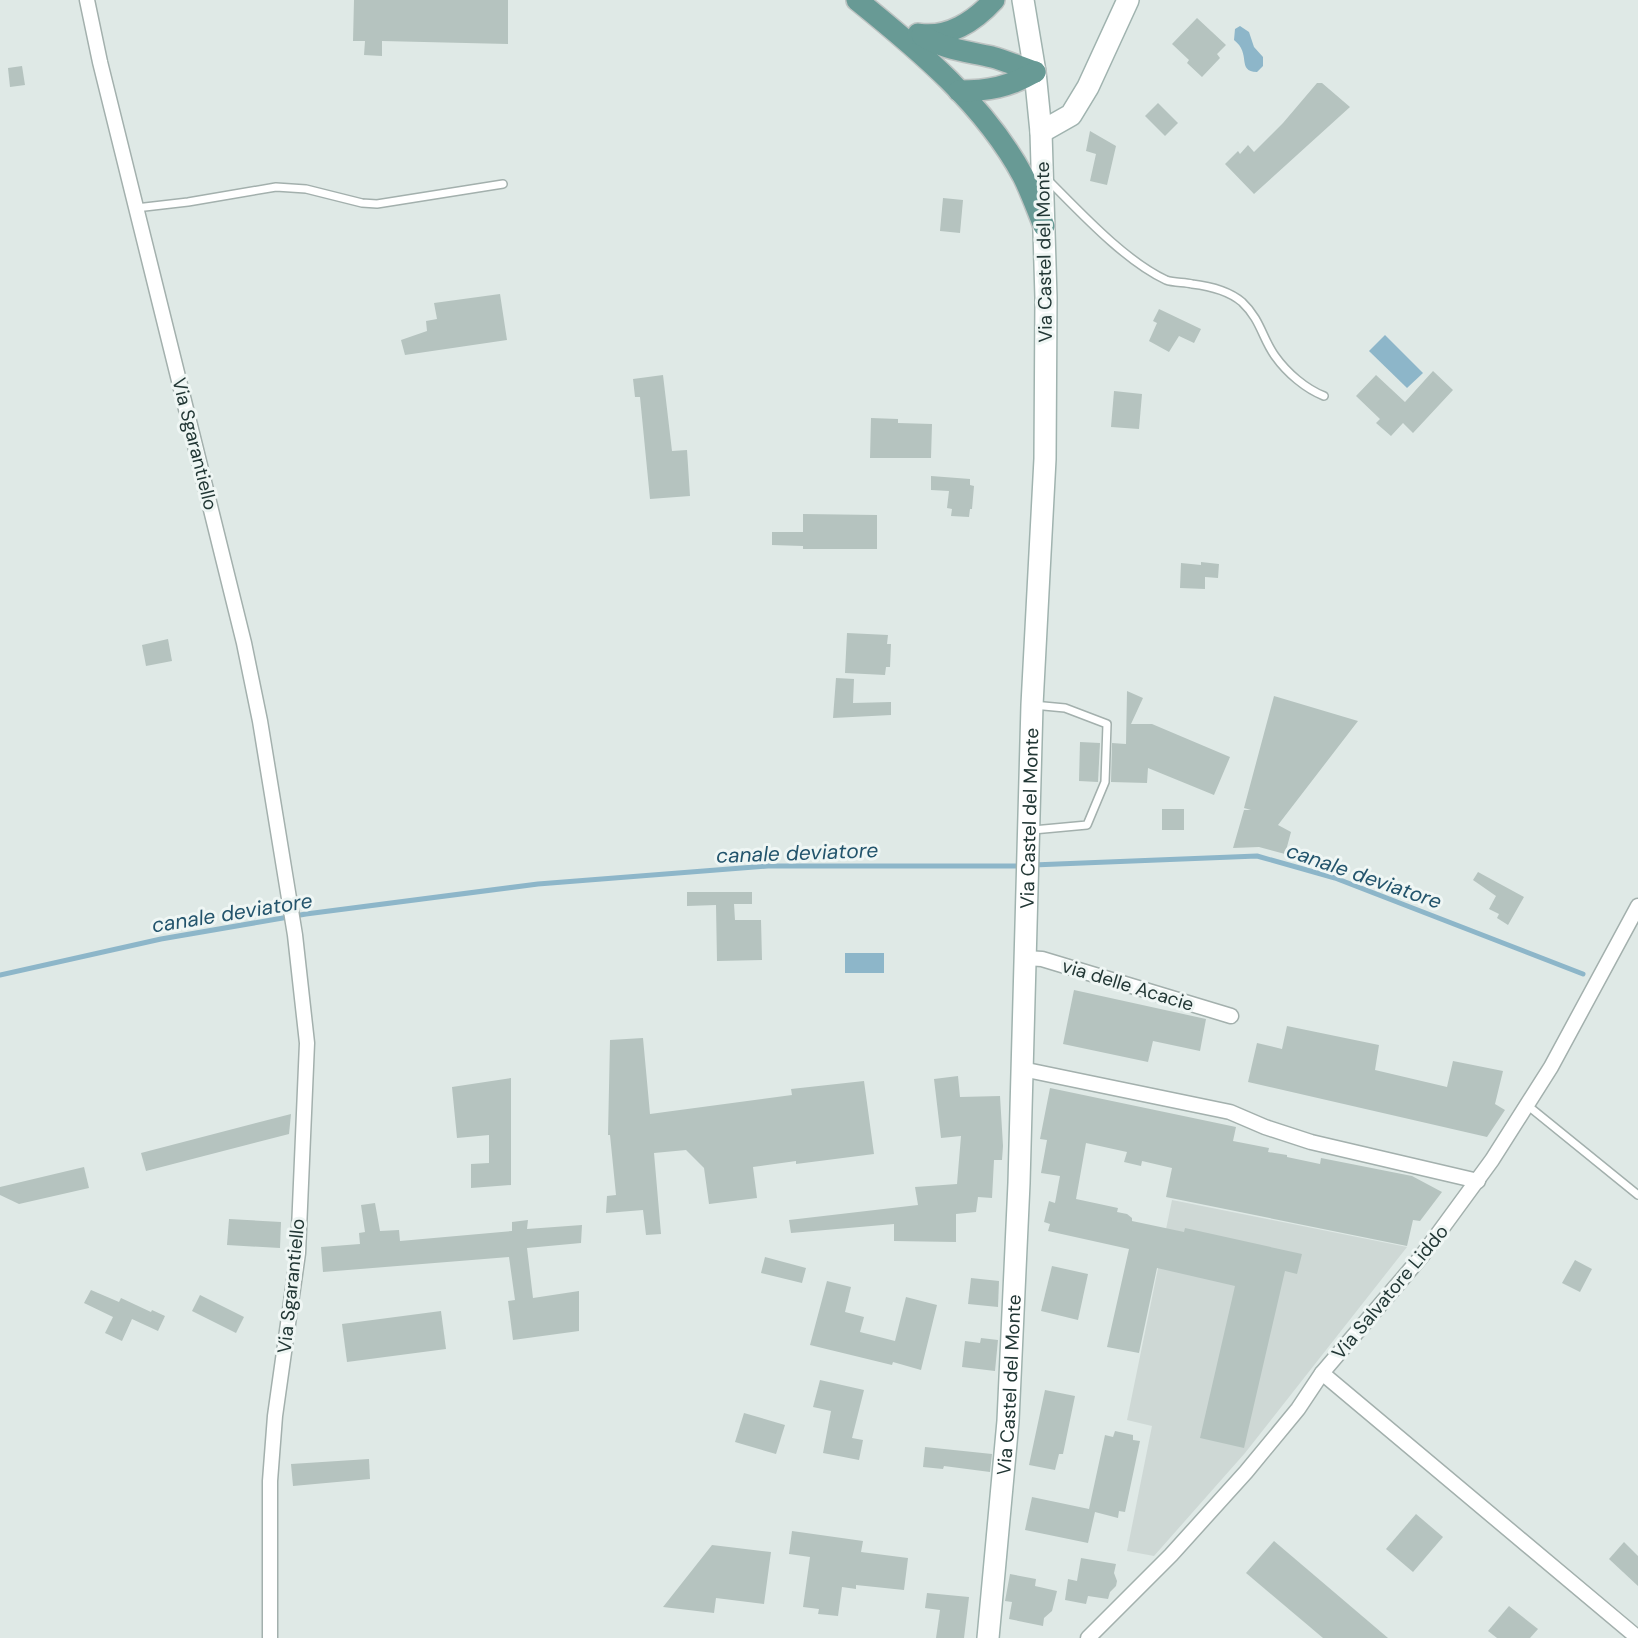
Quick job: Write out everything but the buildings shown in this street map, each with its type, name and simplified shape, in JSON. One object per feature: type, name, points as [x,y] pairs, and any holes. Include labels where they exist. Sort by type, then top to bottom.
[{"type":"main road","points":[[857,0],[959,91],[1001,141],[1024,177],[1044,226]]},
{"type":"main road","points":[[922,35],[945,33],[962,27],[979,16],[994,0]]},
{"type":"main road","name":"Via Castel del Monte","points":[[988,1638],[1008,1421],[1022,1069],[1031,705],[1045,459],[1046,298],[1041,132],[1035,72],[1023,0]]},
{"type":"main road","points":[[1041,132],[1071,115],[1088,87],[1128,0]]},
{"type":"main road","points":[[889,26],[922,35],[935,44],[950,49],[992,58],[1035,72]]},
{"type":"main road","points":[[959,91],[1000,88],[1016,83],[1035,72]]},
{"type":"street","name":"Via Sgarantiello","points":[[87,0],[244,643],[289,892],[303,993],[306,1070],[298,1253],[275,1416],[270,1481],[270,1638]]},
{"type":"street","name":"Via Salvatore Liddo","points":[[1088,1638],[1171,1555],[1246,1472],[1298,1409],[1322,1373],[1421,1257],[1478,1181],[1551,1067],[1638,906]]},
{"type":"street","name":"via delle Acacie","points":[[1025,958],[1042,958],[1231,1016]]},
{"type":"street","points":[[1022,1069],[1230,1112],[1311,1142],[1478,1181]]},
{"type":"street","points":[[1322,1373],[1638,1638]]},
{"type":"lane","points":[[1042,175],[1096,227],[1151,271],[1169,281],[1220,290],[1239,299],[1261,325],[1274,355],[1295,378],[1314,392],[1325,396]]},
{"type":"lane","points":[[136,208],[276,187],[315,191],[377,204],[503,184]]},
{"type":"lane","points":[[1028,830],[1087,825],[1105,782],[1107,724],[1065,708],[1031,705]]},
{"type":"lane","points":[[1526,1104],[1638,1195]]},
{"type":"shaded area","points":[[1172,1200],[1407,1247],[1245,1453],[1154,1556],[1127,1551],[1152,1426],[1127,1420]]},
{"type":"water","points":[[1240,26],[1249,32],[1254,47],[1263,57],[1263,66],[1257,72],[1247,69],[1242,51],[1234,40],[1235,29]]},
{"type":"water","points":[[1385,335],[1423,373],[1407,388],[1369,351]]},
{"type":"water","points":[[845,953],[884,953],[884,973],[845,973]]},
{"type":"waterway","name":"canale deviatore","points":[[1033,865],[1257,856],[1335,878],[1583,974]]},
{"type":"waterway","name":"canale deviatore","points":[[0,975],[161,939],[306,914],[538,884],[768,866],[1023,866]]}]
